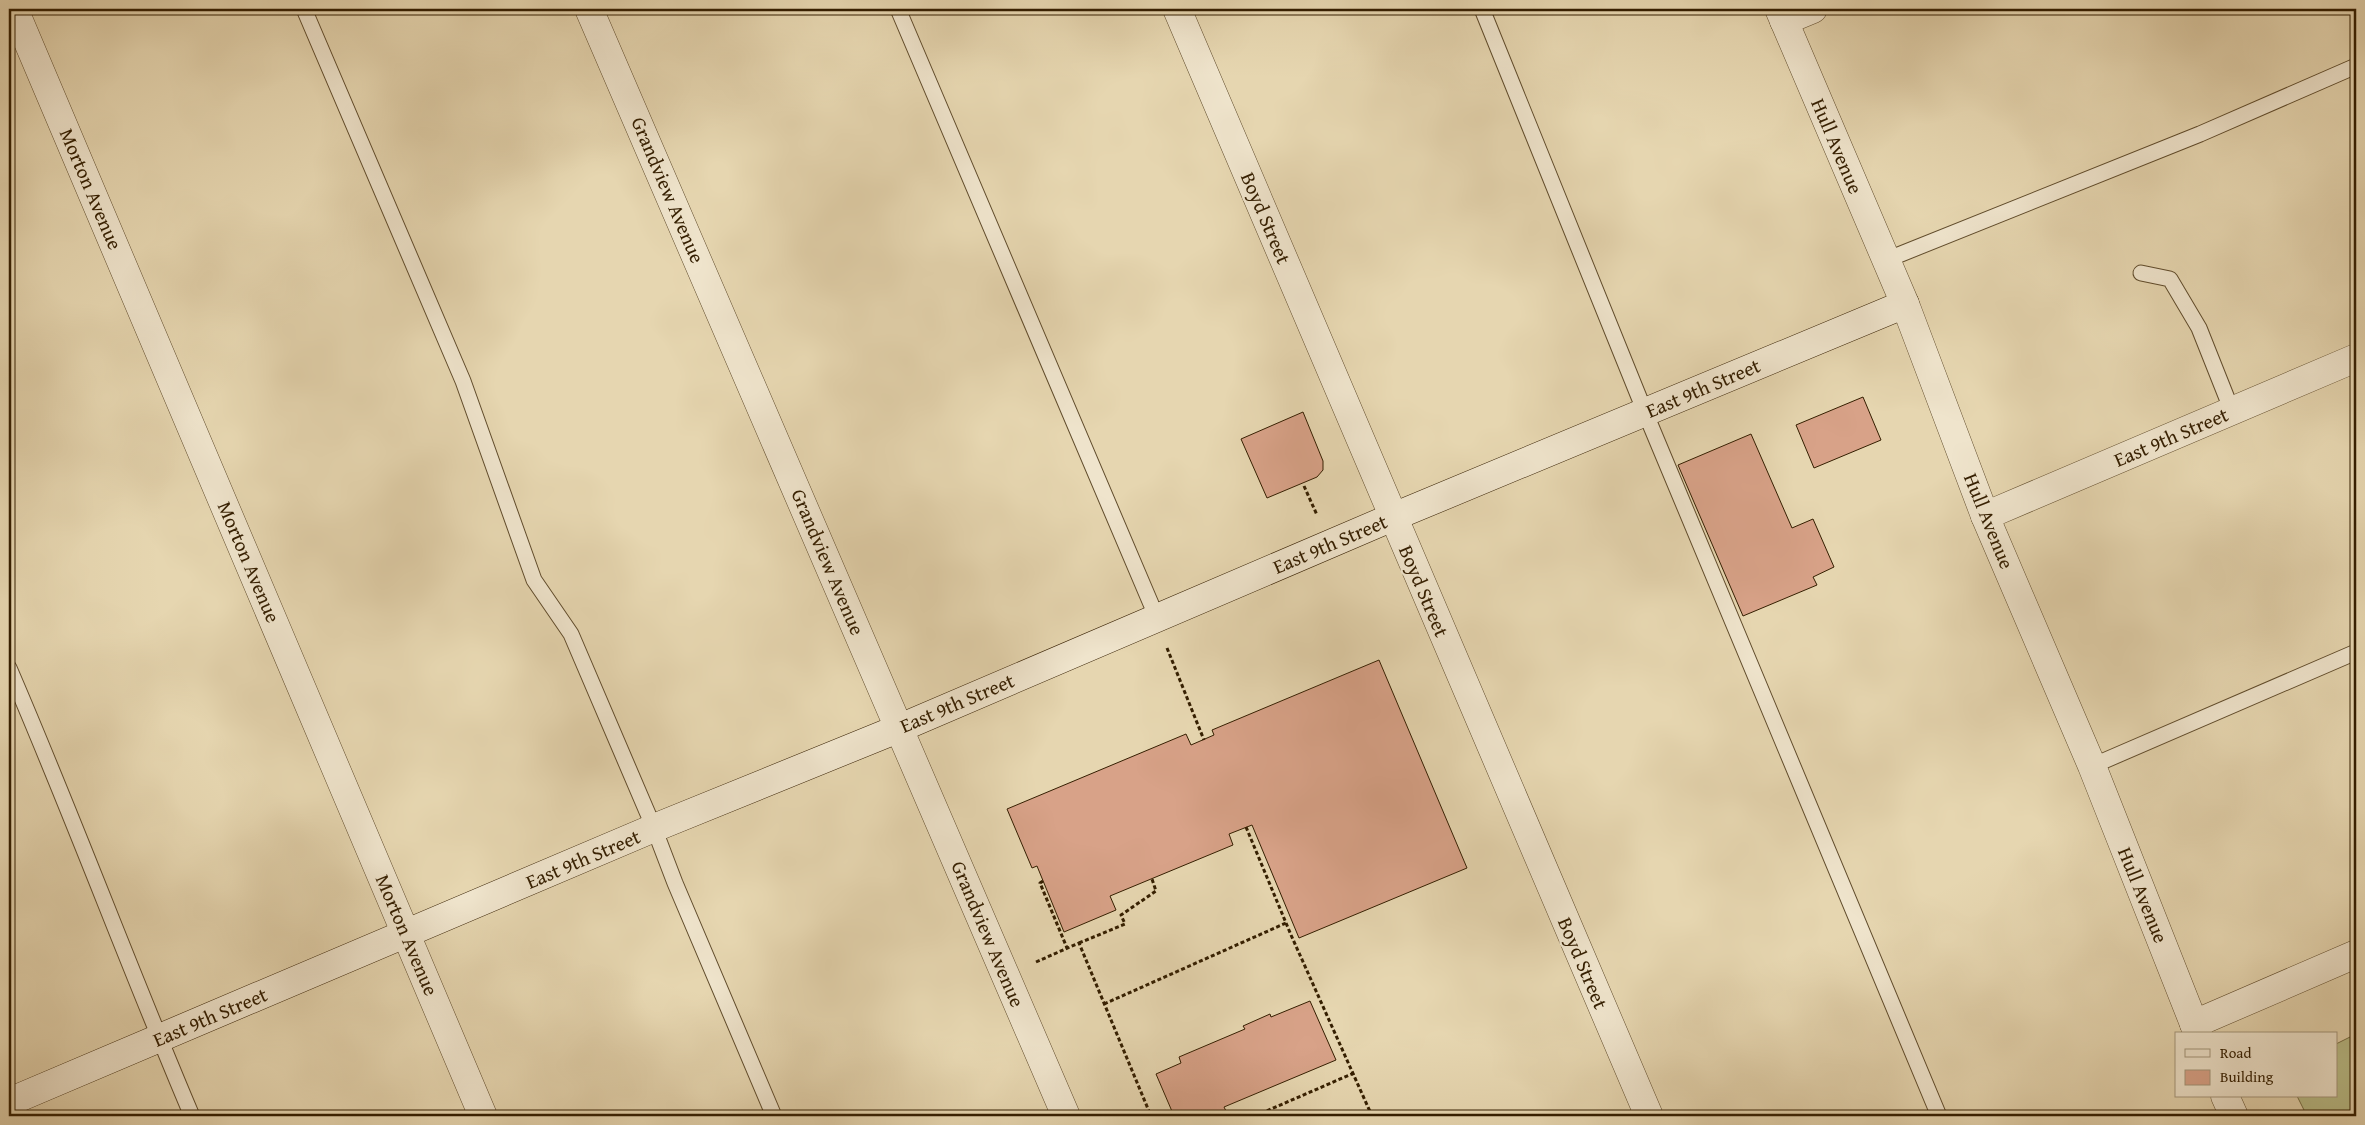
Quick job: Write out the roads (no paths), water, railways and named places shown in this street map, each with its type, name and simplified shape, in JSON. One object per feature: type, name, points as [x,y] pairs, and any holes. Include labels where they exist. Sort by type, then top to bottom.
[{"type":"street","name":"Morton Avenue","points":[[14,9],[483,1116]]},
{"type":"street","name":"Grandview Avenue","points":[[589,9],[1066,1116]]},
{"type":"street","name":"Boyd Street","points":[[1178,9],[1649,1116]]},
{"type":"street","points":[[1782,15],[1814,9]]},
{"type":"street","name":"Hull Avenue","points":[[1782,15],[1905,304],[1985,516],[2092,766],[2196,1029]]},
{"type":"street","name":"East 9th Street","points":[[9,1102],[654,828],[900,728],[1393,518],[1905,304]]},
{"type":"street","name":"East 9th Street","points":[[1985,516],[2356,358]]},
{"type":"street","points":[[2196,1029],[2356,954]]},
{"type":"street","points":[[2226,1098],[2234,1116]]},
{"type":"lane","points":[[304,9],[463,381],[534,580],[571,634],[774,1116]]},
{"type":"lane","points":[[898,9],[1156,618]]},
{"type":"lane","points":[[1482,9],[1645,412],[1939,1116]]},
{"type":"lane","points":[[1886,260],[2200,134],[2356,66]]},
{"type":"lane","points":[[2141,273],[2170,279],[2199,328],[2232,411]]},
{"type":"lane","points":[[2092,766],[2356,652]]},
{"type":"lane","points":[[9,668],[49,760],[159,1039],[192,1116]]}]
